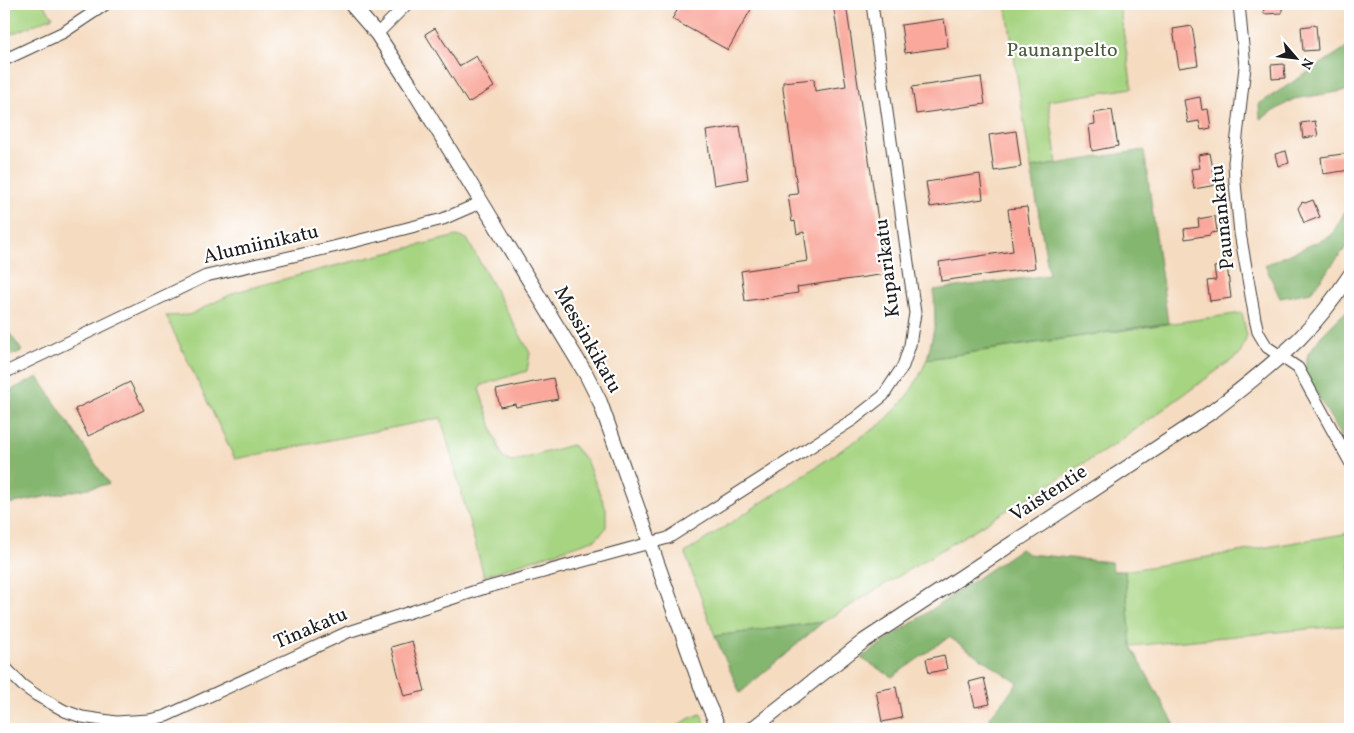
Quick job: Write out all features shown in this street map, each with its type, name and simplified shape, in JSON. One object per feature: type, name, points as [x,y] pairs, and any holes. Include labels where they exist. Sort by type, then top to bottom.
[{"type":"street","points":[[4,60],[58,35],[106,4]]},
{"type":"street","name":"Messinkikatu","points":[[351,4],[377,34],[411,86],[586,374],[600,402],[704,695],[719,729]]},
{"type":"street","points":[[377,34],[407,4]]},
{"type":"street","name":"Kuparikatu","points":[[650,543],[668,538],[854,418],[883,396],[903,366],[910,345],[915,313],[872,4]]},
{"type":"street","name":"Paunankatu","points":[[1239,4],[1245,67],[1234,162],[1240,233],[1258,332],[1267,346],[1298,368],[1350,462]]},
{"type":"street","name":"Alumiinikatu","points":[[4,372],[206,276],[333,247],[443,219],[482,202]]},
{"type":"street","name":"Vaistentie","points":[[752,729],[864,641],[1213,411],[1281,356],[1320,316],[1350,276]]},
{"type":"street","name":"Tinakatu","points":[[4,666],[22,685],[65,711],[82,717],[116,722],[149,720],[166,716],[348,632],[484,588],[650,543]]},
{"type":"green space","points":[[4,4],[43,4],[53,17],[4,37]]},
{"type":"green space","name":"Paunanpelto","points":[[1006,4],[1119,4],[1132,88],[1048,101],[1057,164],[1031,168]]},
{"type":"green space","points":[[1350,45],[1350,90],[1294,99],[1260,119],[1259,104]]},
{"type":"green space","points":[[1144,150],[1168,323],[927,359],[935,325],[934,290],[1049,275],[1031,168]]},
{"type":"green space","points":[[1350,203],[1350,242],[1311,292],[1280,298],[1265,265],[1331,236]]},
{"type":"green space","points":[[457,236],[467,239],[530,353],[527,371],[482,385],[479,389],[502,457],[511,462],[572,445],[586,460],[606,509],[606,528],[596,539],[484,576],[441,418],[235,459],[166,316],[189,315],[236,292]]},
{"type":"green space","points":[[1350,307],[1350,432],[1343,439],[1304,372],[1308,354],[1322,335]]},
{"type":"green space","points":[[1242,313],[1247,336],[1240,354],[1114,445],[823,622],[715,636],[685,553],[881,424],[908,394],[919,377],[927,359]]},
{"type":"green space","points":[[4,330],[11,335],[22,351],[4,358]]},
{"type":"green space","points":[[38,377],[109,484],[4,505],[4,393]]},
{"type":"green space","points":[[1350,533],[1350,625],[1131,646],[1125,571]]},
{"type":"green space","points":[[1020,549],[1028,554],[1111,562],[1113,571],[1125,571],[1131,646],[1177,729],[974,729],[983,726],[1018,683],[949,637],[892,677],[861,658]]},
{"type":"green space","points":[[823,622],[740,693],[715,636]]},
{"type":"green space","points":[[701,714],[707,729],[673,729],[690,718]]},
{"type":"building","points":[[681,4],[754,4],[728,50],[672,19]]},
{"type":"building","points":[[833,4],[846,4],[886,274],[797,287],[798,293],[745,301],[741,271],[808,261],[804,232],[797,234],[795,221],[792,222],[788,195],[798,194],[783,82],[814,79],[815,91],[846,86]]},
{"type":"building","points":[[1263,4],[1282,4],[1282,13],[1264,14]]},
{"type":"building","points":[[944,19],[948,47],[905,53],[901,25]]},
{"type":"building","points":[[1316,25],[1318,50],[1303,51],[1301,27]]},
{"type":"building","points":[[1192,26],[1198,65],[1179,68],[1173,29]]},
{"type":"building","points":[[435,28],[459,66],[476,56],[494,87],[468,103],[425,34]]},
{"type":"building","points":[[1284,64],[1285,78],[1272,79],[1271,65]]},
{"type":"building","points":[[981,77],[985,104],[916,114],[912,87]]},
{"type":"building","points":[[1200,97],[1202,110],[1208,109],[1211,128],[1201,130],[1199,121],[1188,123],[1184,100]]},
{"type":"building","points":[[1112,110],[1118,146],[1092,151],[1089,125],[1095,124],[1094,113]]},
{"type":"building","points":[[1315,121],[1318,136],[1303,138],[1301,123]]},
{"type":"building","points":[[740,126],[748,179],[714,185],[706,131]]},
{"type":"building","points":[[1016,131],[1021,167],[994,171],[989,135]]},
{"type":"building","points":[[1286,151],[1289,163],[1278,166],[1275,154]]},
{"type":"building","points":[[1210,153],[1216,185],[1194,189],[1191,169],[1200,168],[1198,155]]},
{"type":"building","points":[[1350,153],[1350,170],[1323,174],[1321,157]]},
{"type":"building","points":[[980,174],[983,199],[930,207],[926,182]]},
{"type":"building","points":[[1313,200],[1320,217],[1304,223],[1298,208],[1302,202],[1305,203]]},
{"type":"building","points":[[1027,207],[1035,268],[941,281],[939,262],[1013,251],[1008,209]]},
{"type":"building","points":[[1215,216],[1217,232],[1185,239],[1184,229],[1199,227],[1198,219]]},
{"type":"building","points":[[1227,265],[1231,298],[1210,301],[1207,281],[1216,280],[1214,267]]},
{"type":"building","points":[[553,378],[558,399],[516,407],[515,404],[500,407],[496,390]]},
{"type":"building","points":[[130,382],[144,410],[88,436],[75,409]]},
{"type":"building","points":[[412,641],[425,691],[404,696],[391,647]]},
{"type":"building","points":[[944,655],[947,669],[929,673],[926,659]]},
{"type":"building","points":[[984,678],[990,704],[975,707],[969,682]]},
{"type":"building","points":[[896,687],[902,718],[882,722],[876,691]]}]
